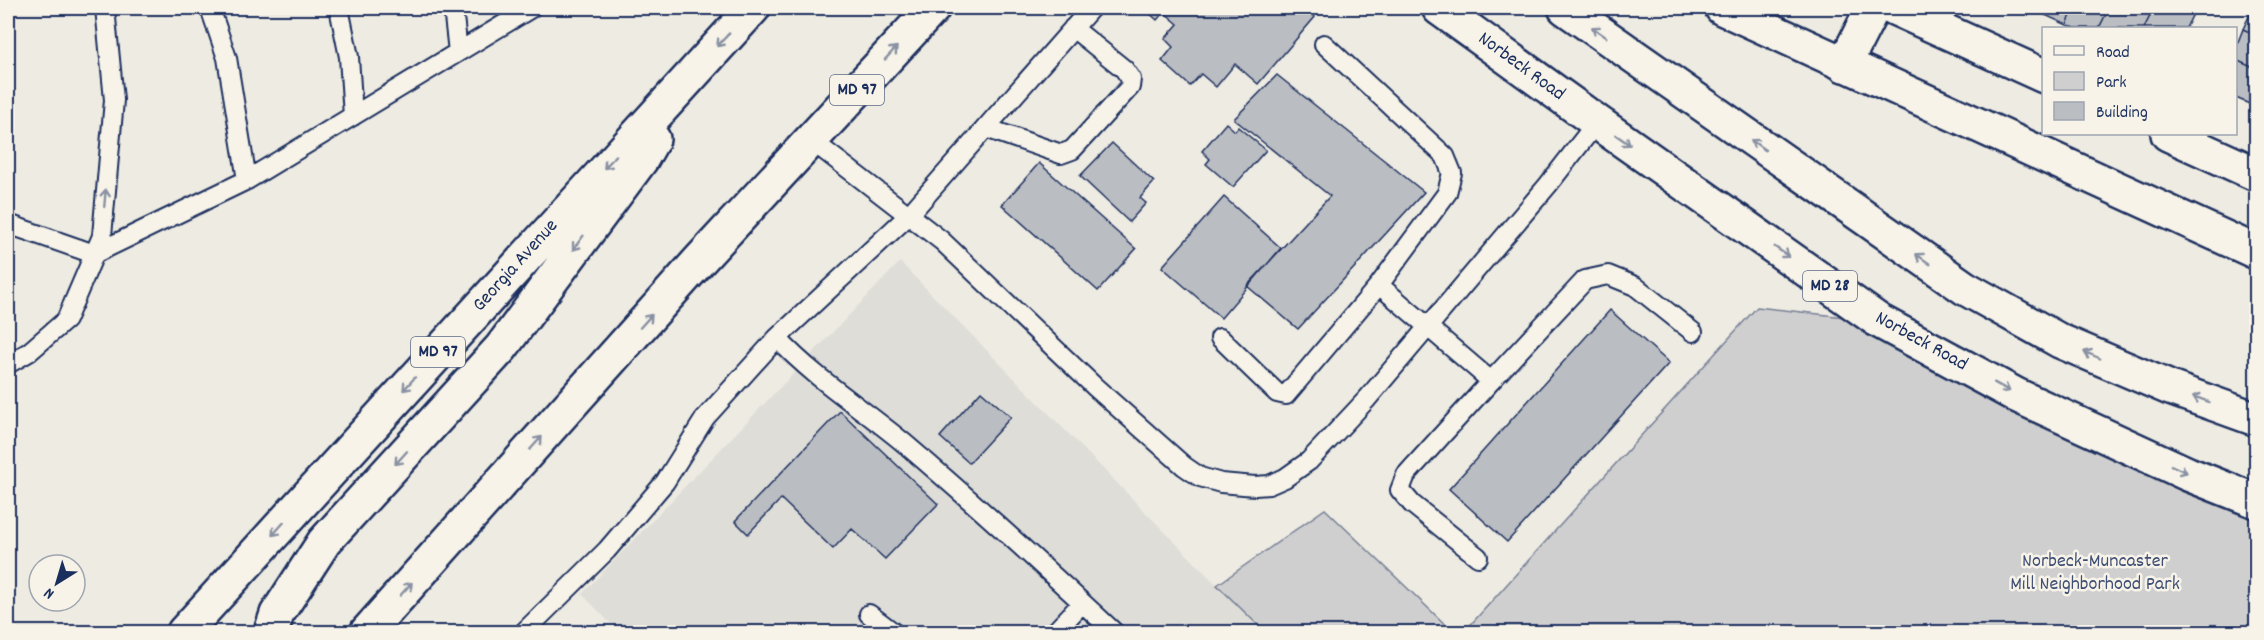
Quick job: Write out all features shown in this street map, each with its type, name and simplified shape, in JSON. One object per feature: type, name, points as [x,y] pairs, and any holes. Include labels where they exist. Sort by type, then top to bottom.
[{"type":"main road","name":"Georgia Avenue","points":[[184,633],[753,8]]},
{"type":"main road","name":"MD 97","points":[[368,633],[699,261],[933,8]]},
{"type":"main road","name":"Norbeck Road","points":[[1439,8],[1596,122],[1879,321],[2016,395],[2188,474],[2256,501]]},
{"type":"main road","points":[[1565,8],[1965,288],[2060,341],[2170,387],[2256,419]]},
{"type":"main road","points":[[1722,8],[2256,252]]},
{"type":"main road","points":[[1844,65],[1873,8]]},
{"type":"main road","points":[[1894,8],[2042,76]]},
{"type":"main road","points":[[271,633],[282,605],[324,542],[501,348],[641,160],[693,73]]},
{"type":"main road","points":[[2171,135],[2256,174]]},
{"type":"lane","points":[[8,364],[29,352],[66,320],[102,236],[114,100],[105,8]]},
{"type":"lane","points":[[210,8],[227,58],[248,180]]},
{"type":"lane","points":[[339,8],[349,57],[352,116]]},
{"type":"lane","points":[[453,8],[458,52]]},
{"type":"lane","points":[[8,224],[94,254],[248,180],[531,8]]},
{"type":"lane","points":[[524,633],[607,550],[665,482],[705,418],[777,338],[909,215],[1091,8]]},
{"type":"lane","points":[[986,128],[1061,154],[1072,150],[1130,87],[1131,80],[1124,69],[1074,28]]},
{"type":"lane","points":[[1220,338],[1277,393],[1286,395],[1379,285],[1447,193],[1452,173],[1445,156],[1324,44]]},
{"type":"lane","points":[[811,140],[942,241],[1095,387],[1184,466],[1200,477],[1221,483],[1255,486],[1269,485],[1309,461],[1367,399],[1548,185],[1596,122]]},
{"type":"lane","points":[[1478,557],[1412,504],[1400,490],[1406,475],[1585,280],[1608,275],[1635,286],[1693,332]]},
{"type":"lane","points":[[1379,285],[1491,381]]},
{"type":"lane","points":[[777,338],[796,359],[872,416],[965,495],[1114,633]]},
{"type":"lane","points":[[1055,633],[1082,603]]},
{"type":"lane","points":[[869,614],[892,633]]},
{"type":"shaded area","points":[[900,262],[1265,632],[619,632],[582,594]]},
{"type":"green space","name":"Norbeck-Muncaster Mill Neighborhood Park","points":[[1757,307],[1879,321],[2256,501],[2256,632],[1464,632]]},
{"type":"green space","points":[[1325,509],[1453,632],[1265,632],[1217,585]]},
{"type":"building","points":[[1148,8],[1304,8],[1315,17],[1258,84],[1235,64],[1216,87],[1201,74],[1190,86],[1162,61],[1173,47],[1165,39],[1178,24],[1164,12],[1157,20],[1146,10]]},
{"type":"building","points":[[2035,8],[2074,8],[2067,25],[2034,10]]},
{"type":"building","points":[[2074,8],[2109,8],[2100,27],[2067,25]]},
{"type":"building","points":[[2109,8],[2154,8],[2144,27],[2100,27]]},
{"type":"building","points":[[2154,8],[2195,10],[2186,27],[2144,27]]},
{"type":"building","points":[[2253,8],[2256,8],[2256,35],[2243,29]]},
{"type":"building","points":[[2243,29],[2256,35],[2256,69],[2237,60],[2237,44]]},
{"type":"building","points":[[2237,60],[2256,69],[2256,107],[2237,98]]},
{"type":"building","points":[[1277,75],[1424,192],[1298,329],[1247,286],[1330,196],[1234,119]]},
{"type":"building","points":[[1226,123],[1235,131],[1238,127],[1266,150],[1233,187],[1206,164],[1210,159],[1202,151]]},
{"type":"building","points":[[1112,143],[1154,182],[1140,198],[1146,203],[1129,222],[1080,176]]},
{"type":"building","points":[[1039,163],[1136,249],[1098,291],[1002,205]]},
{"type":"building","points":[[1224,197],[1281,248],[1221,318],[1162,267]]},
{"type":"building","points":[[1610,310],[1669,363],[1507,542],[1449,489]]},
{"type":"building","points":[[981,391],[1011,417],[969,463],[940,437]]},
{"type":"building","points":[[840,411],[938,504],[885,559],[852,529],[833,549],[781,499],[748,534],[735,521]]}]
